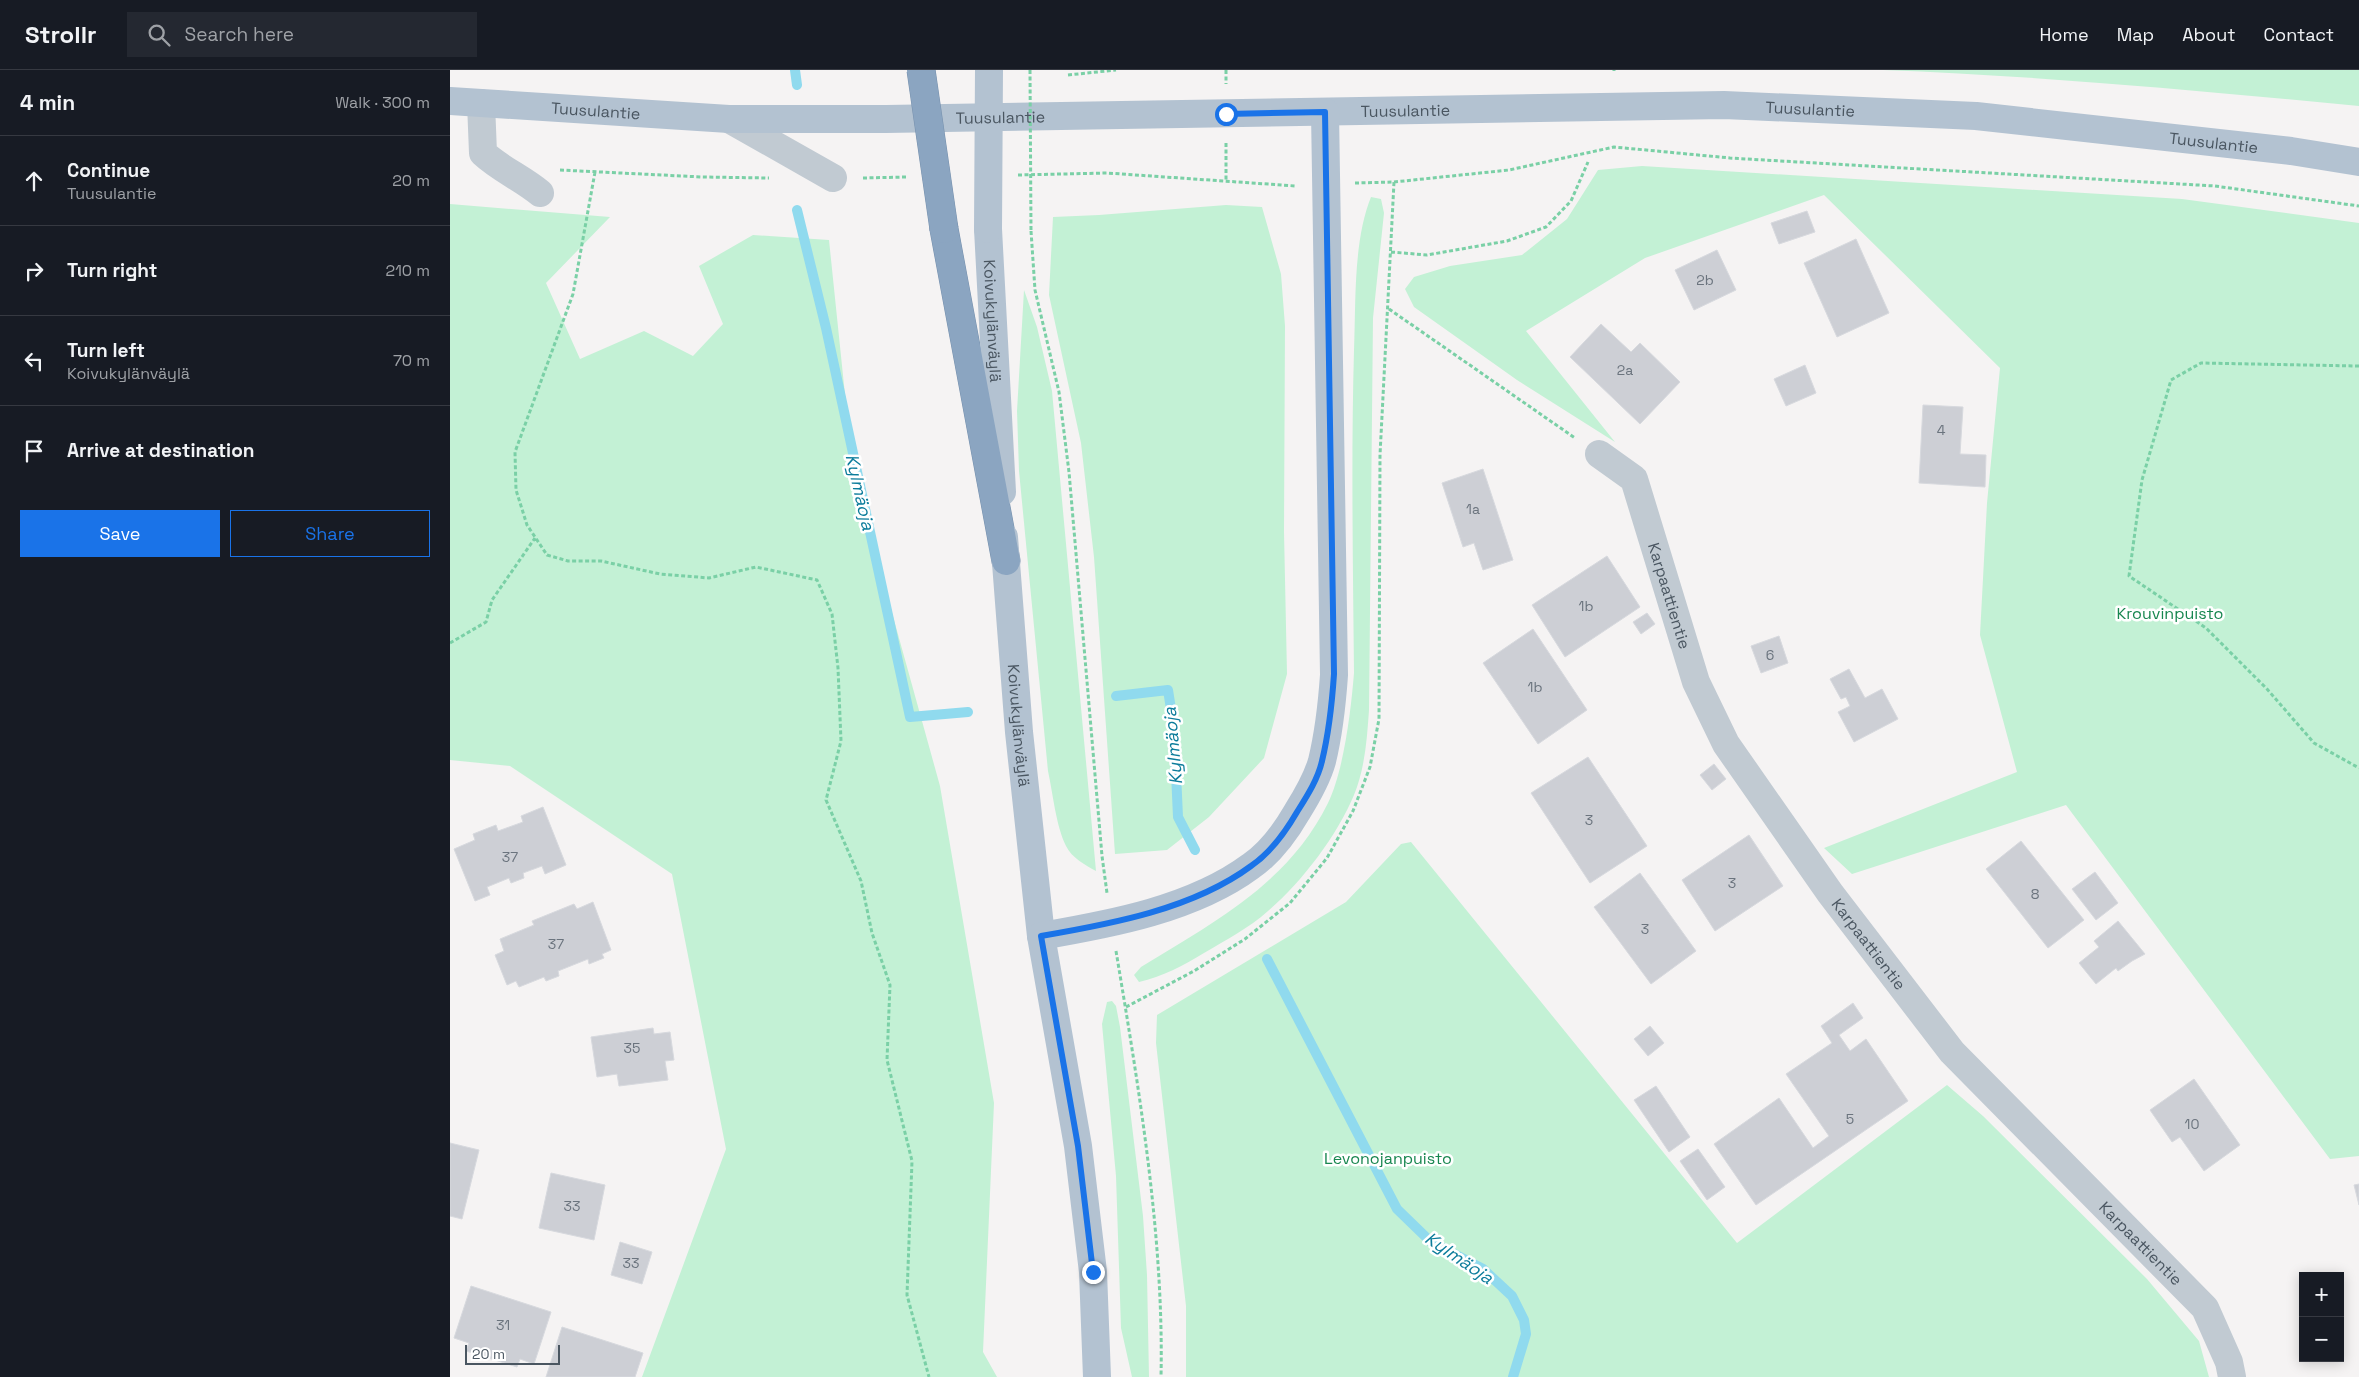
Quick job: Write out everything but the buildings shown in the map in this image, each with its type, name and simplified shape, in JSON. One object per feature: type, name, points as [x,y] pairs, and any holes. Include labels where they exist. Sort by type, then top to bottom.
[{"type":"highway","points":[[922,70],[944,229],[1006,562]]},
{"type":"main road","name":"Koivukylänväylä","points":[[989,70],[988,228],[1006,562],[1019,732],[1041,936],[1079,1156],[1093,1272],[1097,1377]]},
{"type":"main road","name":"Tuusulantie","points":[[450,101],[729,118],[886,119],[1724,105],[1976,116],[2291,151],[2359,162]]},
{"type":"main road","points":[[1041,936],[1112,924],[1218,887],[1253,866],[1287,829],[1308,795],[1322,762],[1330,720],[1334,674],[1325,112]]},
{"type":"street","points":[[481,103],[483,153],[498,166],[524,179],[540,193]]},
{"type":"street","points":[[729,118],[833,178]]},
{"type":"street","name":"Karpaattientie","points":[[1599,454],[1634,479],[1696,682],[1726,744],[1830,893],[1952,1052],[2204,1308],[2228,1362],[2232,1377]]},
{"type":"path","points":[[1030,70],[1032,231],[1035,290],[1059,392],[1069,472],[1101,846],[1148,1167],[1162,1319],[1161,1377]]},
{"type":"path","points":[[1068,75],[1116,70]]},
{"type":"path","points":[[1394,182],[1509,170],[1614,147],[1730,158],[2215,186],[2359,206]]},
{"type":"path","points":[[1391,252],[1427,255],[1507,240],[1546,227],[1571,201],[1588,162]]},
{"type":"path","points":[[595,172],[573,294],[515,452],[516,490],[527,525],[547,555],[568,561],[601,561],[660,574],[709,578],[756,567],[817,580],[832,614],[838,668],[841,742],[826,800],[862,881],[872,933],[890,985],[887,1060],[912,1161],[907,1295],[929,1377]]},
{"type":"path","points":[[1388,308],[1502,389],[1599,454]]},
{"type":"path","points":[[2359,366],[2201,363],[2172,380],[2142,480],[2128,576],[2206,628],[2267,689],[2314,743],[2359,768]]},
{"type":"path","points":[[450,643],[486,622],[492,600],[535,538]]},
{"type":"green space","points":[[1883,70],[2359,70],[2359,106],[2062,80]]},
{"type":"green space","name":"Krouvinpuisto","points":[[1642,166],[2182,199],[2359,223],[2359,1156],[2330,1159],[2066,805],[1852,874],[1824,848],[2017,772],[1980,635],[1987,503],[2000,368],[1824,195],[1645,258],[1526,331],[1615,442],[1517,380],[1414,307],[1405,289],[1414,277],[1450,266],[1522,255],[1567,219],[1598,170]]},
{"type":"green space","points":[[1371,197],[1381,199],[1384,213],[1373,318],[1369,710],[1365,753],[1358,785],[1347,811],[1317,858],[1293,887],[1268,911],[1245,928],[1189,962],[1164,974],[1139,982],[1134,975],[1141,967],[1222,917],[1271,879],[1311,831],[1334,789],[1349,722],[1354,673],[1352,512],[1356,272],[1361,233]]},
{"type":"green space","points":[[450,204],[610,217],[546,283],[580,359],[644,331],[693,356],[723,324],[699,266],[753,235],[829,240],[853,472],[940,786],[994,1103],[983,1352],[997,1377],[642,1377],[726,1149],[672,874],[510,766],[450,760]]},
{"type":"green space","points":[[1226,205],[1262,207],[1281,274],[1285,326],[1284,532],[1287,674],[1264,758],[1209,817],[1167,850],[1115,854],[1094,557],[1081,443],[1049,295],[1053,217]]},
{"type":"green space","points":[[1024,290],[1037,327],[1052,391],[1096,871],[1075,858],[1066,846],[1057,820],[1048,771],[1019,471],[1017,411]]},
{"type":"green space","name":"Levonojanpuisto","points":[[1411,842],[1737,1243],[1947,1085],[1983,1116],[2147,1279],[2199,1341],[2209,1377],[1186,1377],[1186,1306],[1156,1043],[1157,1015],[1346,902],[1401,844]]},
{"type":"green space","points":[[1112,1001],[1116,1006],[1120,1027],[1143,1216],[1147,1275],[1149,1377],[1132,1377],[1121,1328],[1116,1176],[1102,1024],[1107,1002]]},
{"type":"waterway","name":"Kylmäoja","points":[[795,70],[797,85]]},
{"type":"waterway","name":"Kylmäoja","points":[[797,210],[826,328],[910,717],[968,712]]},
{"type":"waterway","name":"Kylmäoja","points":[[1116,696],[1168,690],[1174,728],[1178,817],[1195,850]]},
{"type":"waterway","name":"Kylmäoja","points":[[1267,959],[1397,1209],[1431,1242],[1483,1269],[1512,1296],[1524,1320],[1526,1334],[1513,1377]]},
{"type":"route","points":[[1093,1272],[1078,1146],[1041,936],[1112,924],[1176,903],[1218,887],[1253,866],[1287,829],[1308,795],[1322,762],[1330,720],[1334,674],[1325,112],[1226,114]]}]
